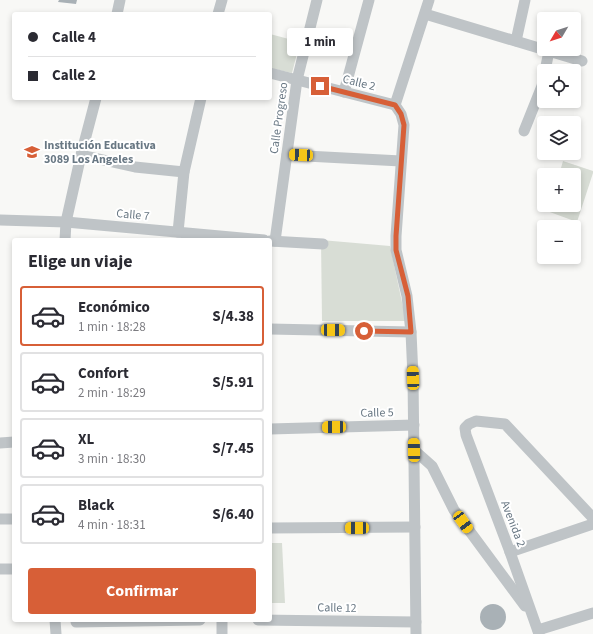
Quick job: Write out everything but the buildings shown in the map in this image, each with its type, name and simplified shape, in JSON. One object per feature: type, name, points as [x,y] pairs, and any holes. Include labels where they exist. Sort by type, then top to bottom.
[{"type":"street","points":[[117,12],[120,0]]},
{"type":"street","points":[[219,12],[222,0]]},
{"type":"street","name":"Calle Progreso","points":[[271,238],[287,155],[297,80],[317,0]]},
{"type":"street","points":[[344,92],[369,0]]},
{"type":"street","points":[[416,634],[414,425],[411,332],[408,296],[396,250],[404,125],[401,114],[395,105],[429,0]]},
{"type":"street","points":[[516,41],[526,0]]},
{"type":"street","points":[[425,14],[537,47]]},
{"type":"street","points":[[567,56],[582,61]]},
{"type":"street","name":"Calle 2","points":[[272,74],[395,105]]},
{"type":"street","points":[[524,131],[537,98]]},
{"type":"street","points":[[65,238],[66,222],[95,100]]},
{"type":"street","points":[[178,232],[184,172],[201,100]]},
{"type":"street","points":[[81,155],[135,167],[184,172]]},
{"type":"street","points":[[287,155],[401,161]]},
{"type":"street","name":"Calle 7","points":[[0,220],[66,222],[178,232],[225,238]]},
{"type":"street","name":"Calle 7","points":[[272,241],[323,244]]},
{"type":"street","points":[[272,329],[411,332]]},
{"type":"street","name":"Avenida 2","points":[[538,632],[466,435],[465,428],[469,424],[476,421],[506,424],[593,518]]},
{"type":"street","name":"Calle 5","points":[[272,429],[414,425]]},
{"type":"street","points":[[0,443],[12,442]]},
{"type":"street","points":[[414,450],[432,466],[454,510],[533,616]]},
{"type":"street","points":[[0,519],[12,519]]},
{"type":"street","points":[[510,552],[593,524]]},
{"type":"street","points":[[272,528],[415,527]]},
{"type":"street","points":[[0,569],[12,569]]},
{"type":"street","points":[[538,632],[593,613]]},
{"type":"street","name":"Calle 12","points":[[272,620],[416,622]]},
{"type":"street","points":[[56,622],[56,634]]},
{"type":"street","points":[[222,622],[222,634]]},
{"type":"shaded area","points":[[272,35],[300,42],[292,73],[272,68]]},
{"type":"shaded area","points":[[563,161],[593,171],[581,210],[581,168],[561,168]]},
{"type":"shaded area","points":[[550,212],[580,212],[578,220],[572,220]]},
{"type":"shaded area","points":[[321,240],[390,246],[406,321],[322,321]]},
{"type":"shaded area","points":[[272,543],[282,543],[285,603],[272,603]]},
{"type":"place","name":"Institución Educativa 3089 Los Angeles","points":[[32,152]]},
{"type":"route","points":[[320,86],[395,105],[401,114],[404,125],[396,250],[408,296],[411,332],[364,331]]}]
